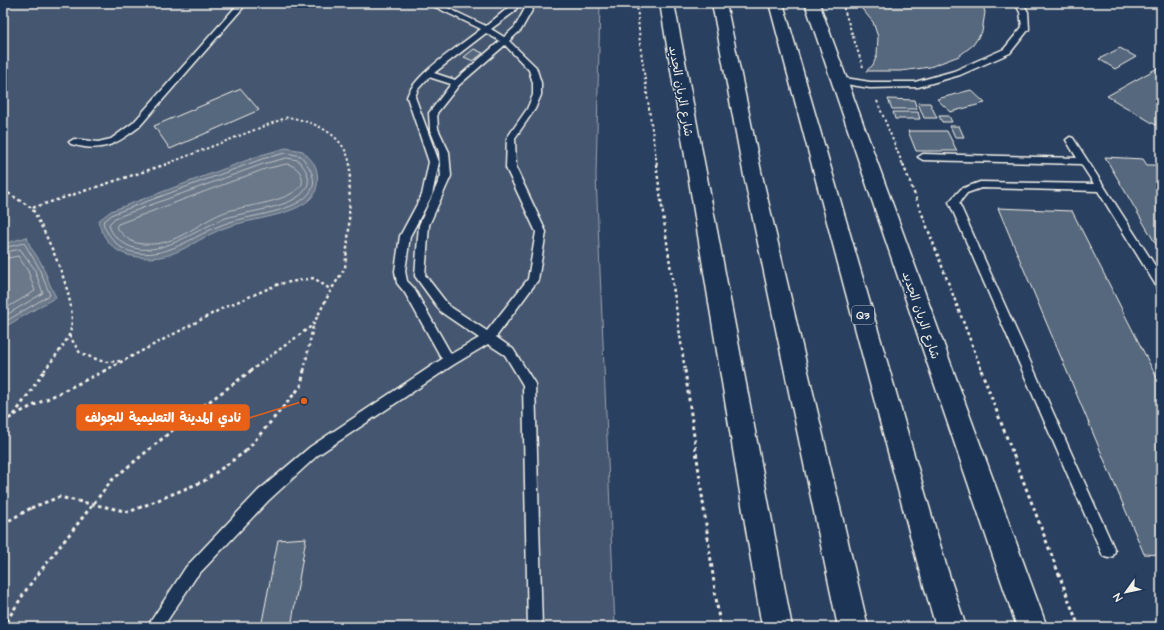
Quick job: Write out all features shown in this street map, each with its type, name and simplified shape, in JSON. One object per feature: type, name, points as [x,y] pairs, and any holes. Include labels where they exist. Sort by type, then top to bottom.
[{"type":"main road","name":"شارع الريان الجديد","points":[[667,3],[777,627]]},
{"type":"main road","points":[[719,3],[752,171],[853,627]]},
{"type":"main road","name":"Q3","points":[[776,3],[932,565],[951,627]]},
{"type":"main road","name":"شارع الريان الجديد","points":[[812,3],[1032,627]]},
{"type":"lane","points":[[74,142],[98,145],[114,141],[136,125],[243,3]]},
{"type":"lane","points":[[154,627],[192,572],[263,496],[314,451],[449,361],[489,338],[533,280],[541,232],[511,168],[512,138],[531,109],[537,95],[537,84],[533,69],[505,41],[486,29],[431,3]]},
{"type":"lane","points":[[449,361],[409,290],[402,283],[400,271],[405,236],[427,195],[434,162],[411,97],[414,88],[428,74],[511,10],[516,3]]},
{"type":"lane","points":[[532,3],[518,28],[456,83],[433,113],[434,129],[444,152],[446,176],[424,226],[420,276],[444,309],[509,352],[529,384],[535,627]]},
{"type":"lane","points":[[839,80],[870,85],[915,85],[957,73],[1007,50],[1026,27],[1024,12],[1019,3]]},
{"type":"lane","points":[[428,74],[456,83]]},
{"type":"lane","points":[[1070,140],[1102,188],[1161,284]]},
{"type":"lane","points":[[923,157],[1083,161]]},
{"type":"lane","points":[[1102,188],[980,185],[964,191],[954,202],[1108,552]]},
{"type":"path","points":[[636,3],[720,627]]},
{"type":"path","points":[[842,3],[870,85],[888,124],[902,160],[1080,627]]},
{"type":"path","points":[[3,524],[31,508],[59,497],[129,512],[204,481],[246,451],[301,386],[313,325],[331,290],[345,268],[349,229],[352,169],[348,153],[329,131],[306,120],[288,117],[145,172],[32,208]]},
{"type":"path","points":[[3,190],[32,208],[42,226],[70,296],[73,314],[69,335],[14,415]]},
{"type":"path","points":[[3,423],[14,415],[125,360],[224,308],[279,284],[314,278],[331,290]]},
{"type":"path","points":[[3,627],[28,587],[112,480],[191,415],[313,325]]},
{"type":"path","points":[[69,335],[80,353],[104,362],[125,360]]},
{"type":"shaded area","points":[[3,3],[600,3],[596,176],[615,627],[3,627]]},
{"type":"water","points":[[286,148],[303,151],[314,164],[317,172],[318,180],[315,193],[310,199],[294,209],[230,226],[216,231],[170,255],[157,257],[144,258],[122,253],[108,242],[102,232],[98,221],[111,211],[261,155]]},
{"type":"water","points":[[27,237],[42,265],[56,297],[3,328],[3,244]]},
{"type":"building","points":[[857,3],[982,3],[985,12],[982,32],[973,45],[959,56],[930,67],[901,71],[866,71],[873,65],[877,55],[878,37],[873,22]]},
{"type":"building","points":[[1120,48],[1136,57],[1115,69],[1099,59]]},
{"type":"building","points":[[474,49],[483,53],[473,61],[464,57]]},
{"type":"building","points":[[1161,66],[1161,128],[1107,96]]},
{"type":"building","points":[[241,89],[259,110],[170,149],[154,126]]},
{"type":"building","points":[[971,90],[985,103],[950,112],[937,99]]},
{"type":"building","points":[[888,99],[914,100],[917,109],[892,109]]},
{"type":"building","points":[[918,103],[930,103],[937,118],[924,118]]},
{"type":"building","points":[[893,112],[918,112],[920,119],[895,119]]},
{"type":"building","points":[[939,116],[949,116],[952,122],[942,122]]},
{"type":"building","points":[[950,126],[959,126],[964,137],[955,137]]},
{"type":"building","points":[[908,131],[947,131],[957,151],[916,151]]},
{"type":"building","points":[[1105,157],[1143,159],[1147,165],[1156,165],[1161,173],[1161,253]]},
{"type":"building","points":[[998,208],[1072,211],[1161,386],[1161,555],[1144,554]]},
{"type":"building","points":[[306,538],[291,627],[261,627],[278,540]]},
{"type":"place","name":"نادي المدينة التعليمية للجولف","points":[[304,401]]}]
